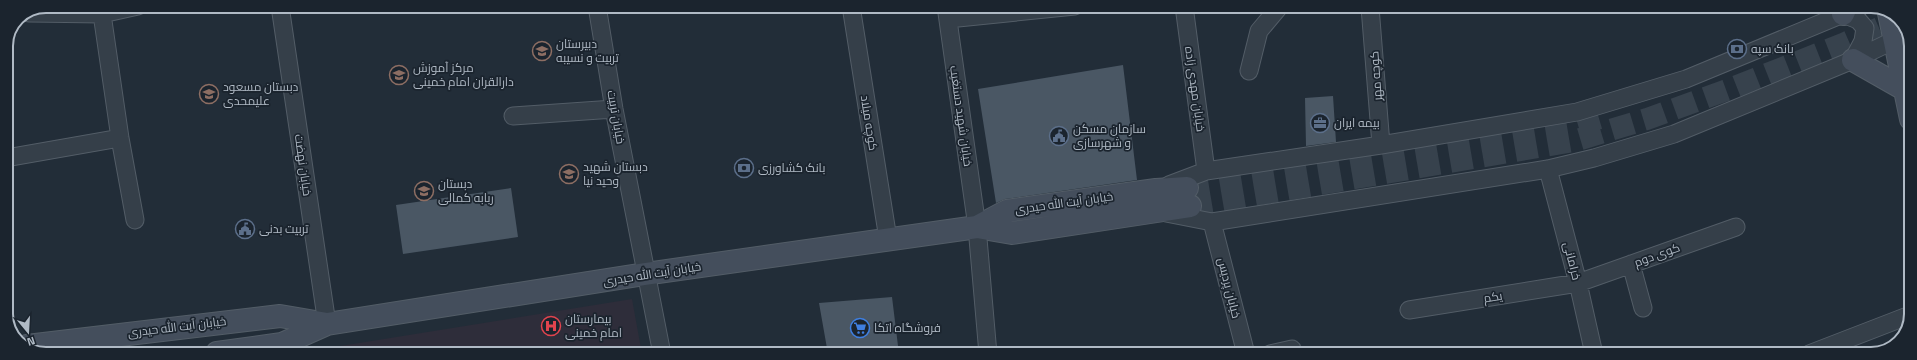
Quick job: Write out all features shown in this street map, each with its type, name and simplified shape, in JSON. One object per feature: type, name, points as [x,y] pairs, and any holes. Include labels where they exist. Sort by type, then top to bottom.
[{"type":"main road","points":[[1894,23],[1901,37],[1904,60]]},
{"type":"main road","points":[[1853,60],[1904,81]]},
{"type":"main road","name":"خیابان آیت الله حیدری","points":[[260,347],[282,344],[327,324],[645,274],[976,226],[1012,233],[1157,201],[1188,197]]},
{"type":"main road","name":"خیابان آیت الله حیدری","points":[[36,345],[280,316],[327,324]]},
{"type":"street","points":[[45,13],[106,13]]},
{"type":"street","name":"خیابان نهضت","points":[[281,13],[327,324]]},
{"type":"street","name":"خیابان تربیت","points":[[599,13],[614,109],[645,274],[661,347]]},
{"type":"street","name":"کوچه میلاد","points":[[852,13],[888,239]]},
{"type":"street","name":"خیابان شهید دستغیب","points":[[947,13],[976,226],[987,347]]},
{"type":"street","name":"خیابان مهدی زاده","points":[[1185,13],[1206,171]]},
{"type":"street","points":[[1249,71],[1260,31],[1274,13]]},
{"type":"street","name":"کوچه مهر","points":[[1371,13],[1381,145]]},
{"type":"street","points":[[1157,201],[1206,171],[1381,145],[1577,112],[1686,79],[1840,13]]},
{"type":"street","points":[[1852,13],[1865,28],[1863,41],[1853,60]]},
{"type":"street","points":[[102,14],[120,138],[135,220]]},
{"type":"street","points":[[1157,201],[1212,222],[1548,170],[1674,134],[1853,60],[1901,37]]},
{"type":"street","points":[[513,116],[614,109]]},
{"type":"street","points":[[13,157],[120,138]]},
{"type":"street","name":"خرامانی","points":[[1548,170],[1578,283],[1592,347]]},
{"type":"street","name":"خیابان پردیس","points":[[1212,222],[1244,347]]},
{"type":"street","name":"کوی دوم","points":[[1578,283],[1736,227]]},
{"type":"street","points":[[1631,264],[1643,308]]},
{"type":"street","name":"یکم","points":[[1408,310],[1578,283]]},
{"type":"street","points":[[1827,347],[1904,317]]},
{"type":"shaded area","name":"بیمارستان امام خمینی","points":[[632,299],[641,347],[334,347]]},
{"type":"building","name":"سازمان مسکن و شهرسازی","points":[[1123,65],[1137,180],[1005,199],[996,203],[978,89]]},
{"type":"building","name":"بیمه ایران","points":[[1333,96],[1336,142],[1306,146],[1305,98]]},
{"type":"building","points":[[511,188],[518,237],[403,254],[396,205]]},
{"type":"building","name":"فروشگاه اتکا","points":[[892,297],[898,347],[827,347],[819,303]]},
{"type":"tunnel","points":[[1190,206],[1574,141],[1647,119],[1727,90],[1843,44],[1893,22]]},
{"type":"tunnel","points":[[1187,188],[1576,125],[1603,117]]},
{"type":"place","name":"بانک سپه","points":[[1737,49]]},
{"type":"place","name":"دبیرستان تربیت و نسیبه","points":[[542,51]]},
{"type":"place","name":"مرکز آموزش دارالقران امام خمینی","points":[[399,75]]},
{"type":"place","name":"دبستان مسعود علیمحدی","points":[[209,94]]},
{"type":"place","name":"بیمه ایران","points":[[1320,123]]},
{"type":"place","name":"سازمان مسکن و شهرسازی","points":[[1059,136]]},
{"type":"place","name":"بانک کشاورزی","points":[[744,168]]},
{"type":"place","name":"دبستان شهید وحید نیا","points":[[569,174]]},
{"type":"place","name":"دبستان ربابه کمالی","points":[[424,191]]},
{"type":"place","name":"تربیت بدنی","points":[[245,229]]},
{"type":"place","name":"بیمارستان امام خمینی","points":[[551,326]]},
{"type":"place","name":"فروشگاه اتکا","points":[[860,328]]}]
